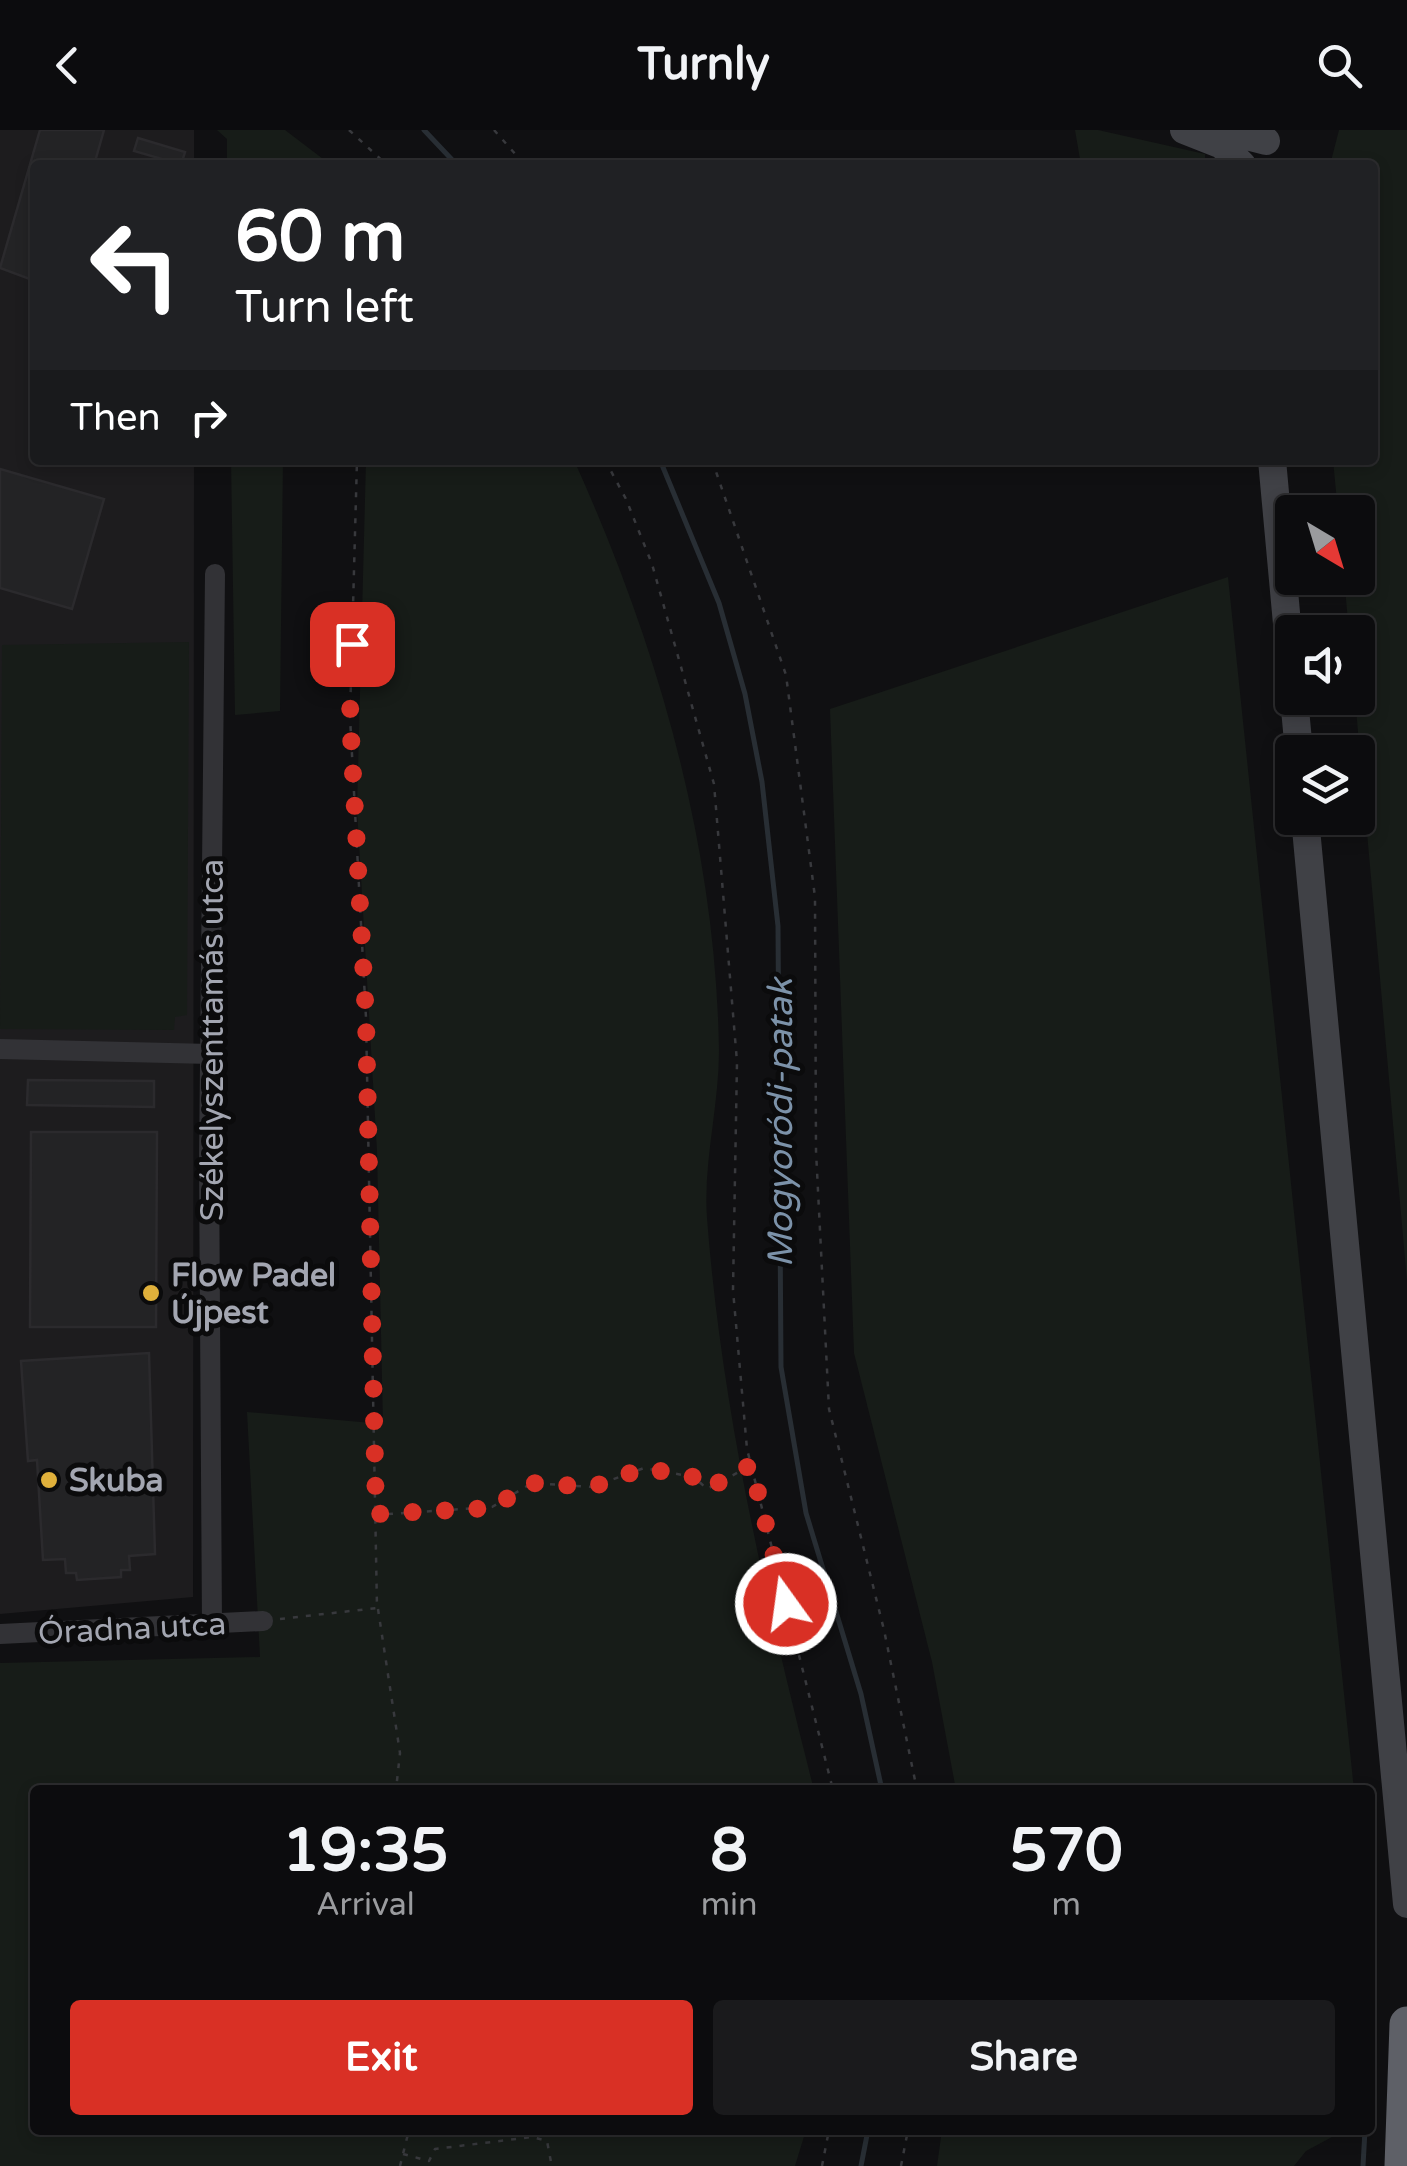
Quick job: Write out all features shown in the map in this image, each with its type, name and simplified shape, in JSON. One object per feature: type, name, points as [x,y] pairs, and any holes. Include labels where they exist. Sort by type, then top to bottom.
[{"type":"highway","points":[[1402,2166],[1407,2024]]},
{"type":"main road","points":[[1184,130],[1222,144],[1237,160]]},
{"type":"main road","points":[[1223,130],[1266,145]]},
{"type":"main road","points":[[1272,465],[1286,615]]},
{"type":"main road","points":[[1307,835],[1407,1904]]},
{"type":"street","name":"Székelyszenttamás utca","points":[[212,1626],[215,574]]},
{"type":"street","points":[[0,1049],[211,1054]]},
{"type":"street","name":"Óradna utca","points":[[0,1634],[264,1621]]},
{"type":"path","points":[[349,130],[382,160]]},
{"type":"path","points":[[494,130],[521,160]]},
{"type":"path","points":[[356,465],[350,717],[366,1018],[377,1608],[400,1753],[397,1785]]},
{"type":"path","points":[[607,465],[652,564],[714,784],[737,1062],[733,1290],[751,1465],[832,1785]]},
{"type":"path","points":[[714,465],[786,675],[815,896],[816,1151],[829,1409],[884,1630],[916,1785]]},
{"type":"path","points":[[376,1514],[492,1508],[532,1483],[592,1487],[644,1468],[694,1477],[707,1489],[751,1465]]},
{"type":"path","points":[[264,1621],[377,1608]]},
{"type":"path","points":[[400,2166],[408,2135]]},
{"type":"path","points":[[822,2166],[829,2135]]},
{"type":"path","points":[[902,2166],[907,2135]]},
{"type":"path","points":[[403,2154],[429,2161],[435,2149],[532,2137],[546,2141],[551,2162]]},
{"type":"shaded area","points":[[0,130],[194,130],[194,160],[30,160],[30,465],[194,465],[193,1597],[0,1614]]},
{"type":"shaded area","points":[[217,130],[285,130],[324,160],[227,160],[227,139]]},
{"type":"shaded area","points":[[1075,130],[1098,130],[1205,154],[1205,160],[1080,160]]},
{"type":"shaded area","points":[[1339,130],[1407,130],[1407,1281],[1367,835],[1375,835],[1375,735],[1358,735],[1357,715],[1375,715],[1375,615],[1347,615],[1346,595],[1375,595],[1375,495],[1336,495],[1333,465],[1378,465],[1378,160],[1331,160]]},
{"type":"shaded area","points":[[231,465],[283,465],[280,711],[235,715]]},
{"type":"shaded area","points":[[366,465],[576,465],[632,602],[677,748],[694,823],[707,898],[719,1051],[706,1197],[714,1291],[748,1506],[813,1785],[30,1785],[30,2135],[804,2135],[795,2166],[0,2166],[0,1663],[260,1657],[247,1412],[383,1424],[377,1151],[357,809]]},
{"type":"shaded area","points":[[1228,577],[1353,1785],[955,1785],[932,1662],[854,1353],[830,709]]},
{"type":"shaded area","points":[[189,642],[187,1015],[175,1017],[174,1030],[0,1029],[2,645]]},
{"type":"shaded area","points":[[941,2135],[1336,2135],[1306,2151],[1294,2166],[937,2166]]},
{"type":"building","points":[[40,130],[104,130],[95,160],[31,160]]},
{"type":"building","points":[[138,138],[185,152],[183,160],[166,160],[134,151]]},
{"type":"building","points":[[30,164],[30,279],[0,268]]},
{"type":"building","points":[[0,469],[104,499],[72,609],[0,588]]},
{"type":"building","points":[[28,1080],[154,1081],[154,1107],[27,1105]]},
{"type":"building","points":[[31,1132],[157,1132],[156,1327],[30,1327]]},
{"type":"building","points":[[149,1353],[155,1554],[129,1556],[130,1570],[121,1570],[121,1577],[77,1580],[76,1573],[66,1573],[65,1559],[43,1560],[37,1460],[28,1461],[21,1361]]},
{"type":"waterway","name":"Mogyoródi-patak","points":[[424,130],[452,160]]},
{"type":"waterway","name":"Mogyoródi-patak","points":[[662,465],[719,603],[745,694],[762,782],[778,926],[781,1367],[806,1513],[861,1694],[881,1785]]},
{"type":"waterway","name":"Mogyoródi-patak","points":[[861,2166],[867,2135]]},
{"type":"waterway","points":[[1363,2166],[1365,2135]]},
{"type":"place","name":"Flow Padel Újpest","points":[[151,1293]]},
{"type":"place","name":"Skuba","points":[[49,1480]]},
{"type":"route","points":[[352,644],[350,717],[366,1018],[376,1514],[492,1508],[532,1483],[592,1487],[644,1468],[694,1477],[707,1489],[751,1465],[786,1604]]}]
